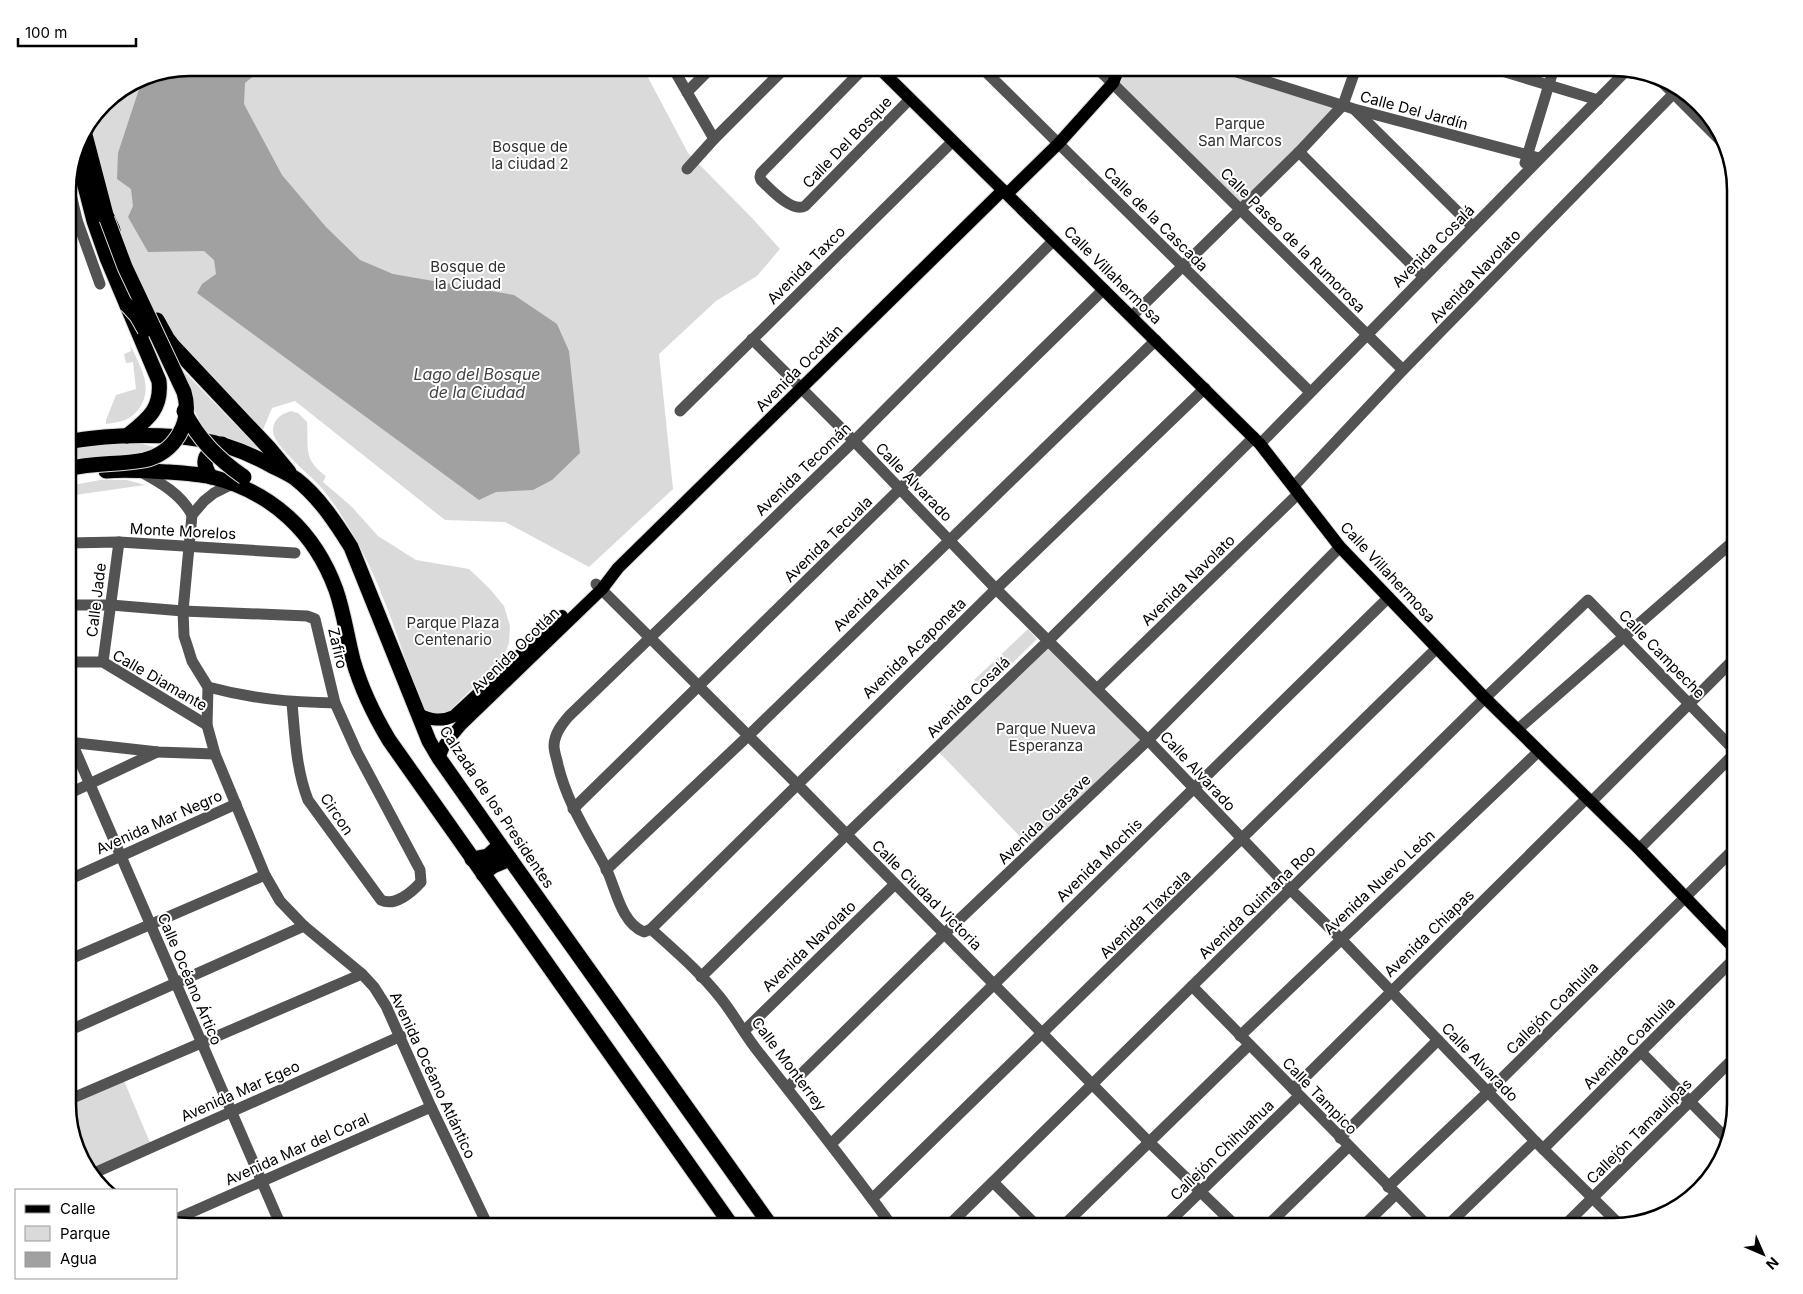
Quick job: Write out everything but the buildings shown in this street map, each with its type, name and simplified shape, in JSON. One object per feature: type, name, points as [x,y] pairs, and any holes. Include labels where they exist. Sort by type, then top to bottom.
[{"type":"highway","points":[[76,467],[144,460],[156,456],[176,441],[182,432],[186,420],[187,401],[128,275],[107,219],[87,143]]},
{"type":"highway","points":[[79,163],[94,221],[107,258],[159,380],[160,393],[152,414],[127,436]]},
{"type":"highway","points":[[107,219],[166,338],[295,478]]},
{"type":"highway","points":[[127,305],[142,324],[186,415],[202,441],[238,480]]},
{"type":"highway","name":"Calzada de los Presidentes","points":[[76,440],[84,438],[166,435],[194,437],[224,444],[295,478],[334,520],[351,547],[429,741],[439,758],[765,1218]]},
{"type":"highway","points":[[211,477],[206,470],[204,462],[213,448],[224,444]]},
{"type":"highway","points":[[76,474],[87,472],[137,470],[184,473],[238,480],[284,502],[304,521],[317,537],[332,564],[338,582],[337,592],[353,660],[376,718],[389,740],[726,1218]]},
{"type":"highway","points":[[472,859],[488,856],[500,845]]},
{"type":"highway","points":[[483,874],[493,866],[510,859]]},
{"type":"main road","name":"Calle Villahermosa","points":[[887,76],[1257,440],[1340,547],[1484,698],[1589,800],[1727,940]]},
{"type":"main road","name":"Avenida Ocotlán","points":[[439,758],[445,744],[461,725],[618,568],[1005,192],[1059,143],[1113,83],[1116,76]]},
{"type":"main road","name":"Avenida Ocotlán","points":[[418,714],[429,720],[440,721],[454,716],[599,587]]},
{"type":"street","points":[[678,76],[714,139]]},
{"type":"street","points":[[687,92],[703,76]]},
{"type":"street","points":[[687,169],[777,76]]},
{"type":"street","name":"Calle Del Bosque","points":[[856,76],[761,173],[761,180],[791,206],[798,208],[805,206],[910,99]]},
{"type":"street","name":"Calle de la Cascada","points":[[990,76],[1310,392]]},
{"type":"street","name":"Calle Paseo de la Rumorosa","points":[[1106,76],[1403,370]]},
{"type":"street","name":"Calle Del Jardín","points":[[1250,76],[1349,107],[1539,158]]},
{"type":"street","points":[[1132,316],[1299,152],[1349,107],[1355,76]]},
{"type":"street","points":[[1519,76],[1598,100]]},
{"type":"street","points":[[1520,179],[1552,76]]},
{"type":"street","name":"Avenida Cosalá","points":[[701,977],[1257,440],[1310,392],[1621,76]]},
{"type":"street","name":"Avenida Navolato","points":[[1097,689],[1296,489],[1403,370],[1673,94]]},
{"type":"street","points":[[1349,107],[1473,227]]},
{"type":"street","name":"Avenida Taxco","points":[[680,411],[953,141]]},
{"type":"street","points":[[1299,152],[1423,276]]},
{"type":"street","points":[[76,216],[100,284]]},
{"type":"street","name":"Avenida Tecomán","points":[[569,716],[854,441],[1054,240]]},
{"type":"street","name":"Avenida Tecuala","points":[[573,809],[1104,290]]},
{"type":"street","name":"Calle Alvarado","points":[[752,339],[854,441],[996,589],[1148,740],[1242,840],[1539,1145],[1613,1218]]},
{"type":"street","name":"Avenida Ixtlán","points":[[606,870],[748,736],[948,539],[1156,340]]},
{"type":"street","name":"Avenida Acaponeta","points":[[649,931],[996,589],[1205,388]]},
{"type":"street","points":[[137,470],[165,486],[180,498],[192,514]]},
{"type":"street","points":[[238,480],[214,493],[192,514],[183,611],[184,636],[192,661],[208,687],[244,696],[292,702],[335,703]]},
{"type":"street","name":"Monte Morelos","points":[[76,543],[118,542],[295,552]]},
{"type":"street","name":"Calle Jade","points":[[103,662],[118,542]]},
{"type":"street","name":"Avenida Guasave","points":[[787,1088],[944,934],[1148,740],[1340,547]]},
{"type":"street","points":[[1517,730],[1727,551]]},
{"type":"street","name":"Calle Ciudad Victoria","points":[[599,587],[847,834],[1092,1084],[1228,1218]]},
{"type":"street","name":"Avenida Mochis","points":[[830,1144],[1388,598]]},
{"type":"street","name":"Calle Campeche","points":[[1588,600],[1727,743]]},
{"type":"street","name":"Avenida Quintana Roo","points":[[956,1218],[1484,698],[1588,600]]},
{"type":"street","name":"Zafiro","points":[[76,605],[111,605],[183,611],[313,617],[316,622],[335,703],[357,752],[418,864],[421,882]]},
{"type":"street","name":"Avenida Tlaxcala","points":[[872,1199],[1437,648]]},
{"type":"street","name":"Calle Diamante","points":[[76,662],[103,662],[207,725]]},
{"type":"street","name":"Avenida Chiapas","points":[[1296,1092],[1390,991],[1727,667]]},
{"type":"street","name":"Avenida Océano Atlántico","points":[[208,687],[207,725],[215,754],[265,875],[280,901],[304,926],[362,974],[374,987],[401,1036],[431,1106],[484,1218]]},
{"type":"street","name":"Circon","points":[[292,702],[297,758],[308,800],[381,900],[390,903],[397,901],[416,888],[421,882]]},
{"type":"street","name":"Calle Monterrey","points":[[569,716],[557,732],[554,745],[561,775],[573,809],[606,870],[626,914],[638,929],[649,931],[701,977],[718,995],[745,1030],[755,1048],[886,1218]]},
{"type":"street","points":[[76,744],[158,752],[215,754]]},
{"type":"street","name":"Avenida Nuevo León","points":[[1240,1036],[1539,751]]},
{"type":"street","points":[[76,790],[158,752]]},
{"type":"street","name":"Calle Océano Ártico","points":[[76,755],[277,1218]]},
{"type":"street","points":[[1639,850],[1727,761]]},
{"type":"street","name":"Avenida Mar Negro","points":[[76,877],[236,804]]},
{"type":"street","name":"Callejón Coahuila","points":[[1369,1218],[1392,1191],[1488,1092],[1727,857]]},
{"type":"street","points":[[76,956],[265,875]]},
{"type":"street","name":"Avenida Navolato","points":[[745,1030],[895,884]]},
{"type":"street","points":[[76,1028],[304,926]]},
{"type":"street","name":"Avenida Coahuila","points":[[1456,1218],[1640,1052],[1727,967]]},
{"type":"street","points":[[76,1097],[362,974]]},
{"type":"street","name":"Calle Tampico","points":[[1192,986],[1420,1218]]},
{"type":"street","name":"Avenida Mar Egeo","points":[[99,1171],[401,1036]]},
{"type":"street","points":[[1340,1138],[1438,1040]]},
{"type":"street","points":[[1071,1218],[1249,1045]]},
{"type":"street","points":[[1640,1052],[1723,1134]]},
{"type":"street","name":"Callejón Tamaulipas","points":[[1572,1218],[1727,1066]]},
{"type":"street","name":"Callejón Chihuahua","points":[[1173,1218],[1296,1092]]},
{"type":"street","name":"Avenida Mar del Coral","points":[[180,1217],[431,1106]]},
{"type":"street","points":[[1274,1218],[1348,1147]]},
{"type":"street","points":[[993,1182],[1029,1218]]},
{"type":"green space","name":"Bosque de la Ciudad","points":[[183,76],[647,76],[688,153],[780,249],[757,276],[716,301],[659,354],[673,489],[589,567],[505,522],[445,520],[295,401],[272,408],[262,432],[168,334],[126,263],[92,134],[105,115],[127,95],[154,82]]},
{"type":"green space","name":"Parque San Marcos","points":[[1107,76],[1118,76],[1119,85],[1122,76],[1243,76],[1336,107],[1241,208]]},
{"type":"green space","points":[[130,344],[144,376],[146,391],[144,399],[140,407],[130,418],[106,424],[116,395],[136,389],[133,362],[126,363],[124,354],[131,351]]},
{"type":"green space","points":[[171,358],[259,449],[204,431]]},
{"type":"green space","name":"Parque Plaza Centenario","points":[[291,411],[298,413],[307,422],[308,452],[313,464],[326,476],[323,482],[351,506],[378,536],[416,560],[469,569],[490,589],[504,606],[510,626],[509,643],[503,658],[445,715],[423,711],[389,612],[356,541],[328,496],[287,454],[274,436],[273,427],[276,420],[283,414]]},
{"type":"green space","points":[[119,443],[140,443],[164,450],[166,458],[164,460],[76,465],[76,448]]},
{"type":"green space","points":[[100,480],[127,480],[145,485],[76,495],[76,484]]},
{"type":"green space","points":[[1028,629],[1037,639],[985,690],[974,680]]},
{"type":"green space","name":"Parque Nueva Esperanza","points":[[1046,638],[1145,739],[1031,848],[935,748]]},
{"type":"green space","points":[[122,1076],[151,1145],[97,1168],[80,1133],[76,1111],[76,1096]]},
{"type":"water","name":"Lago del Bosque de la Ciudad","points":[[183,76],[254,76],[245,83],[244,104],[282,175],[326,227],[360,260],[393,274],[514,295],[557,324],[569,351],[580,453],[552,480],[533,490],[496,492],[479,500],[197,293],[202,284],[216,274],[214,260],[204,251],[148,252],[128,217],[133,206],[131,189],[117,179],[118,153],[139,89],[154,82]]},
{"type":"park label","name":"Bosque de la ciudad 2","points":[[530,154]]}]
